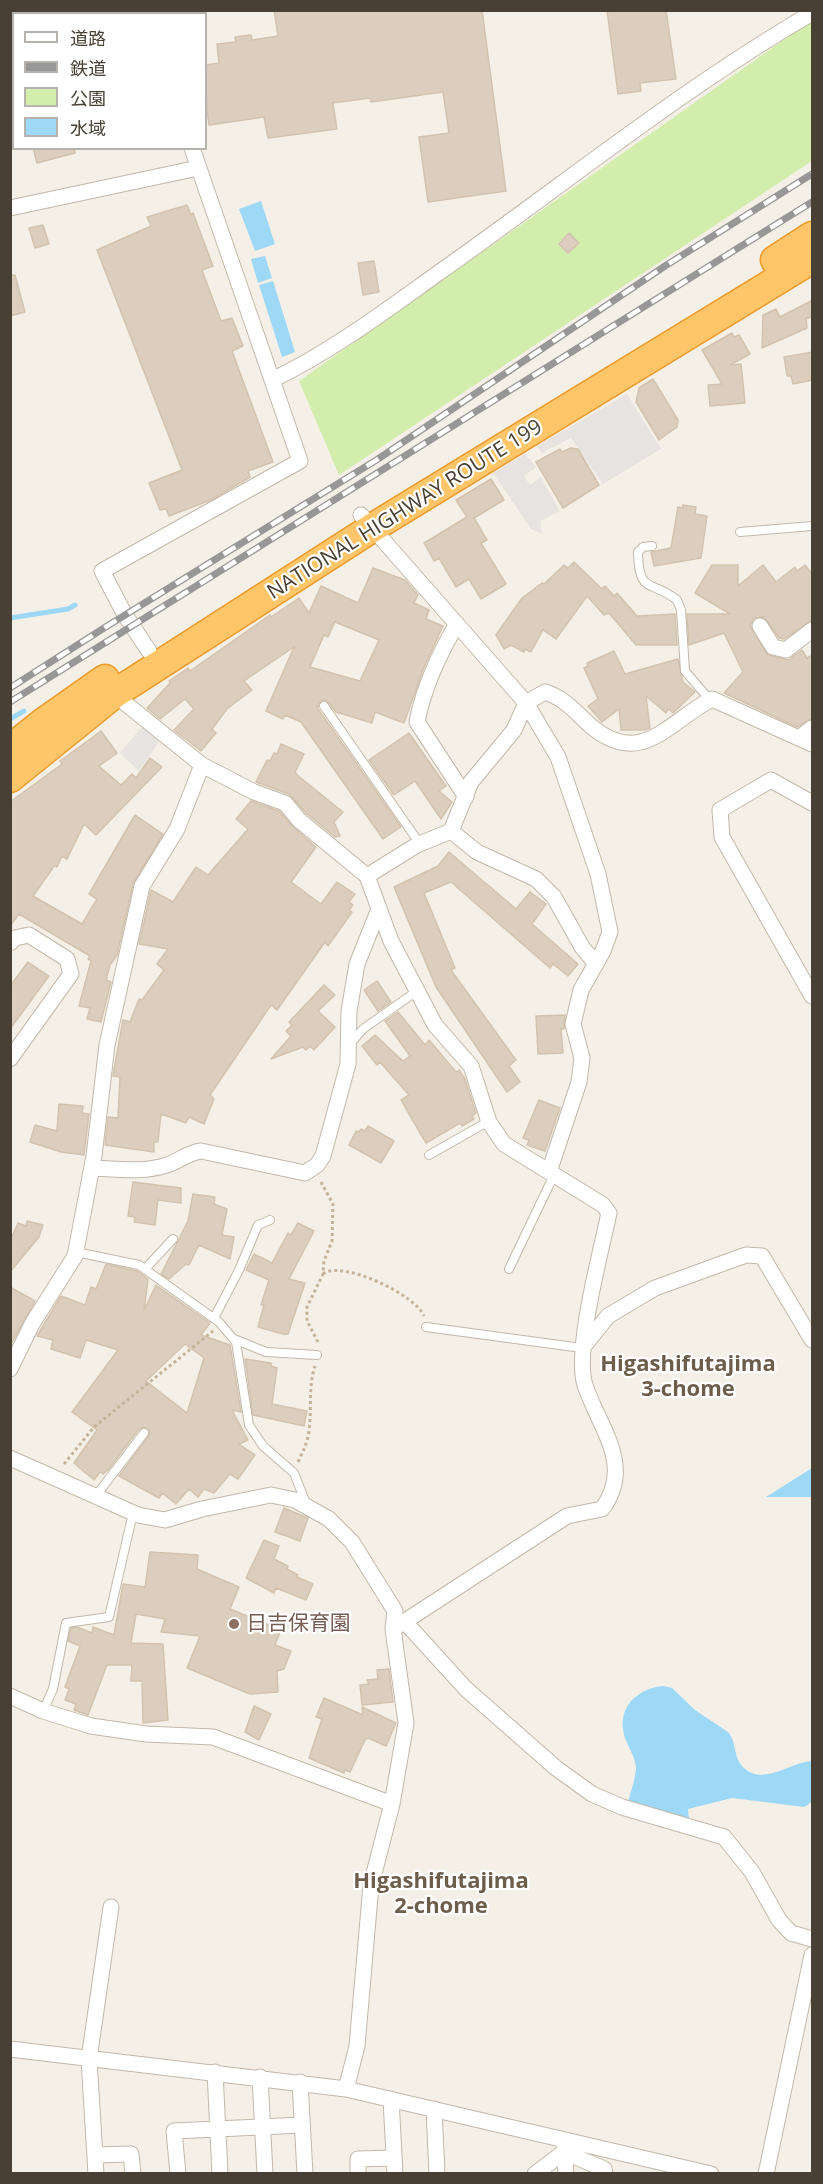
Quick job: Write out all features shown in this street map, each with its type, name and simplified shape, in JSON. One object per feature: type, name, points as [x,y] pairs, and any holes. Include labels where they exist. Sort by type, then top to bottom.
[{"type":"highway","name":"NATIONAL HIGHWAY ROUTE 199","points":[[10,749],[44,722],[108,688],[813,236]]},
{"type":"highway","name":"NATIONAL HIGHWAY ROUTE 199","points":[[10,778],[149,651],[813,259]]},
{"type":"street","points":[[274,379],[362,326],[469,254],[607,148],[703,80],[813,13]]},
{"type":"street","points":[[149,651],[125,615],[102,571],[300,461],[274,379],[193,150]]},
{"type":"street","points":[[10,208],[198,168]]},
{"type":"street","points":[[367,522],[526,702],[558,757],[598,874],[609,932],[596,964],[581,990],[573,1024],[582,1058],[579,1082],[552,1174]]},
{"type":"street","points":[[458,624],[447,640],[420,707],[417,722],[466,796]]},
{"type":"street","points":[[760,626],[773,647],[786,650],[812,631]]},
{"type":"street","points":[[108,688],[202,765],[254,792],[285,803],[299,820],[367,876],[391,941],[435,1025],[471,1066],[489,1121],[504,1144],[603,1205],[609,1213],[582,1348],[584,1384],[610,1437],[615,1464],[612,1496],[602,1509],[567,1516],[545,1529],[453,1593],[399,1625]]},
{"type":"street","points":[[367,876],[420,844],[451,831],[471,782],[514,730],[526,702],[544,692],[559,696],[612,742],[637,744],[660,736],[710,700],[806,741],[813,728]]},
{"type":"street","points":[[10,1369],[32,1324],[76,1252],[92,1168],[108,1045],[142,886],[177,829],[202,765]]},
{"type":"street","points":[[813,803],[771,780],[720,810],[722,837],[813,996]]},
{"type":"street","points":[[451,831],[477,852],[536,879],[554,897],[582,947],[596,964]]},
{"type":"street","points":[[92,1168],[144,1170],[168,1164],[188,1153],[201,1151],[305,1173],[313,1167],[323,1156],[336,1114],[348,1064],[349,1011],[357,964],[379,909]]},
{"type":"street","points":[[10,944],[15,938],[29,935],[66,959],[71,974],[10,1059]]},
{"type":"street","points":[[582,1348],[608,1316],[655,1288],[747,1255],[762,1256],[813,1340]]},
{"type":"street","points":[[10,1458],[133,1514],[165,1521],[202,1509],[271,1495],[295,1500],[329,1519],[352,1542],[395,1611],[399,1625],[405,1723],[392,1804],[371,1885],[357,2046],[346,2089]]},
{"type":"street","points":[[399,1625],[466,1689],[556,1768],[592,1794],[622,1807],[724,1837],[752,1872],[779,1920],[791,1932],[813,1939]]},
{"type":"street","points":[[10,1696],[43,1711],[91,1726],[146,1734],[213,1737],[392,1804]]},
{"type":"street","points":[[96,2174],[89,2059],[111,1908]]},
{"type":"street","points":[[766,2174],[813,1955]]},
{"type":"street","points":[[10,2049],[346,2089],[434,2109],[564,2146],[702,2172]]},
{"type":"street","points":[[215,2073],[220,2174]]},
{"type":"street","points":[[260,2077],[265,2174]]},
{"type":"street","points":[[300,2082],[304,2174]]},
{"type":"street","points":[[358,2174],[358,2159],[395,2166],[391,2099]]},
{"type":"street","points":[[434,2109],[437,2174]]},
{"type":"street","points":[[178,2174],[174,2131],[302,2125]]},
{"type":"street","points":[[535,2174],[564,2146]]},
{"type":"street","points":[[564,2146],[566,2174]]},
{"type":"street","points":[[564,2146],[604,2169],[605,2174]]},
{"type":"street","points":[[95,2155],[131,2154],[133,2174]]},
{"type":"lane","points":[[740,532],[813,526]]},
{"type":"lane","points":[[652,546],[643,547],[638,552],[639,573],[643,583],[677,600],[681,610],[685,671],[710,700]]},
{"type":"lane","points":[[324,706],[420,844]]},
{"type":"lane","points":[[348,1045],[363,1029],[417,991]]},
{"type":"lane","points":[[429,1155],[489,1121]]},
{"type":"lane","points":[[509,1269],[552,1174]]},
{"type":"lane","points":[[214,1318],[239,1270],[258,1225],[270,1220]]},
{"type":"lane","points":[[145,1269],[173,1239]]},
{"type":"lane","points":[[76,1252],[135,1263],[221,1324],[236,1342],[249,1425],[263,1446],[295,1475],[308,1507]]},
{"type":"lane","points":[[426,1327],[582,1348]]},
{"type":"lane","points":[[233,1338],[266,1352],[317,1355]]},
{"type":"lane","points":[[95,1497],[144,1433]]},
{"type":"lane","points":[[43,1711],[53,1689],[66,1623],[109,1617],[133,1514]]},
{"type":"path","points":[[295,1475],[306,1446],[312,1375],[318,1343],[307,1322],[307,1307],[323,1274],[324,1261],[332,1241],[333,1204],[313,1167]]},
{"type":"path","points":[[323,1274],[336,1268],[370,1279],[405,1295],[420,1308],[426,1327]]},
{"type":"path","points":[[60,1469],[94,1427],[221,1324]]},
{"type":"green space","points":[[812,20],[812,161],[339,475],[299,381]]},
{"type":"shaded area","points":[[627,394],[661,449],[603,484],[571,438],[542,453],[537,446]]},
{"type":"shaded area","points":[[525,454],[536,467],[524,476],[530,485],[541,477],[560,511],[540,521],[542,534],[531,529],[493,473]]},
{"type":"shaded area","points":[[143,726],[160,741],[139,771],[120,753]]},
{"type":"water","points":[[261,201],[275,244],[255,251],[239,209]]},
{"type":"water","points":[[265,256],[272,278],[258,283],[251,259]]},
{"type":"water","points":[[273,281],[295,352],[282,357],[259,285]]},
{"type":"water","points":[[812,1468],[812,1497],[766,1497]]},
{"type":"water","points":[[663,1686],[672,1688],[695,1710],[728,1732],[733,1740],[739,1762],[750,1772],[758,1775],[767,1774],[812,1761],[812,1802],[804,1807],[732,1798],[688,1809],[689,1819],[628,1802],[636,1769],[623,1729],[625,1712],[629,1704],[640,1694]]},
{"type":"building","points":[[274,10],[482,10],[506,191],[428,202],[419,137],[449,133],[443,92],[371,102],[370,98],[333,103],[337,129],[268,138],[264,117],[209,125],[207,65],[219,63],[217,44],[236,42],[235,37],[251,35],[252,40],[278,36]]},
{"type":"building","points":[[607,10],[666,10],[676,79],[640,83],[641,91],[618,94]]},
{"type":"building","points":[[34,150],[74,150],[75,153],[37,163]]},
{"type":"building","points":[[187,205],[191,215],[193,213],[213,266],[202,270],[221,321],[232,318],[243,346],[232,351],[273,462],[248,471],[250,477],[211,500],[169,516],[166,509],[160,510],[149,483],[182,470],[97,250],[151,226],[147,217]]},
{"type":"building","points":[[43,225],[49,244],[35,248],[29,228]]},
{"type":"building","points":[[569,233],[579,243],[568,253],[559,244]]},
{"type":"building","points":[[374,261],[379,292],[363,295],[358,263]]},
{"type":"building","points":[[10,275],[15,275],[25,312],[10,316]]},
{"type":"building","points":[[813,300],[813,316],[806,319],[807,328],[762,348],[763,315],[776,309],[780,317]]},
{"type":"building","points":[[732,333],[734,337],[739,335],[750,354],[730,365],[741,364],[745,403],[710,406],[708,385],[722,384],[702,350]]},
{"type":"building","points":[[813,352],[813,380],[793,384],[791,376],[787,376],[784,357]]},
{"type":"building","points":[[653,379],[678,420],[677,427],[659,440],[636,402],[639,388]]},
{"type":"building","points":[[571,448],[578,449],[599,485],[563,508],[536,462],[560,449],[562,452]]},
{"type":"building","points":[[491,479],[504,500],[474,518],[487,540],[481,543],[506,584],[481,599],[469,579],[456,587],[439,558],[434,561],[424,543],[467,517],[456,500]]},
{"type":"building","points":[[683,505],[696,507],[695,514],[707,516],[701,558],[654,566],[651,552],[671,548],[678,507],[683,508]]},
{"type":"building","points":[[574,562],[602,589],[605,586],[614,596],[617,593],[637,616],[675,614],[677,645],[636,645],[609,613],[604,615],[587,596],[556,639],[543,630],[531,652],[525,649],[524,652],[511,645],[504,649],[496,635],[522,598],[542,583],[544,584],[564,565],[568,568]]},
{"type":"building","points":[[712,565],[738,565],[738,586],[763,565],[776,582],[795,567],[797,571],[805,565],[813,575],[813,620],[784,639],[779,638],[764,617],[754,618],[750,626],[768,655],[788,660],[802,650],[807,658],[813,655],[813,718],[797,727],[724,693],[743,672],[724,633],[689,645],[687,614],[730,614],[695,593]]},
{"type":"building","points":[[373,568],[405,580],[418,595],[414,603],[429,610],[426,619],[443,626],[424,667],[404,723],[375,712],[372,723],[336,712],[326,700],[321,701],[318,707],[316,706],[401,827],[383,839],[301,722],[285,715],[283,719],[266,711],[294,647],[244,681],[252,690],[227,709],[212,729],[216,733],[201,751],[174,730],[194,709],[185,699],[160,719],[147,708],[170,683],[169,681],[188,668],[190,671],[270,615],[271,617],[299,598],[309,613],[321,586],[358,603]],"holes":[[[335,622],[379,640],[360,681],[310,667],[324,635],[328,637]]]},
{"type":"building","points":[[614,651],[625,674],[678,659],[683,682],[695,692],[673,713],[668,709],[666,713],[646,696],[650,728],[644,730],[621,730],[619,709],[602,722],[588,706],[598,699],[584,668],[588,666],[587,663]]},
{"type":"building","points":[[101,731],[117,753],[99,766],[121,785],[132,774],[136,778],[150,758],[162,767],[96,835],[84,824],[67,859],[62,856],[57,867],[55,865],[33,896],[82,924],[97,899],[89,894],[135,815],[163,834],[133,884],[117,955],[110,965],[106,980],[111,982],[101,1022],[87,1019],[90,1008],[79,1006],[91,961],[88,959],[90,956],[19,914],[10,926],[10,802],[62,764],[60,761]]},
{"type":"building","points":[[409,733],[446,786],[439,791],[452,802],[441,819],[415,781],[394,795],[369,760]]},
{"type":"building","points":[[281,744],[304,754],[295,772],[297,775],[343,812],[334,822],[340,836],[335,837],[306,813],[289,794],[256,782],[267,760],[270,761],[274,753],[277,754]]},
{"type":"building","points":[[251,801],[279,811],[316,847],[291,882],[321,904],[337,882],[355,894],[349,902],[353,905],[349,910],[352,912],[328,946],[325,942],[277,1010],[271,1005],[210,1095],[214,1099],[204,1124],[189,1117],[186,1123],[161,1114],[158,1142],[154,1142],[154,1152],[105,1145],[108,1117],[118,1118],[120,1077],[113,1076],[123,1020],[130,1022],[139,999],[142,1000],[164,970],[157,964],[168,949],[139,944],[151,890],[173,902],[196,867],[208,875],[248,829],[236,819]]},
{"type":"building","points":[[449,852],[516,909],[530,892],[546,904],[532,924],[578,964],[568,976],[553,964],[550,968],[451,882],[424,893],[455,968],[451,970],[516,1060],[509,1066],[520,1082],[507,1092],[436,987],[394,887],[438,866]]},
{"type":"building","points":[[28,962],[49,976],[10,1029],[10,986]]},
{"type":"building","points":[[377,981],[391,1002],[378,1011],[364,990]]},
{"type":"building","points":[[324,985],[335,995],[318,1011],[335,1027],[314,1050],[310,1046],[306,1050],[303,1047],[271,1059],[291,1036],[286,1031],[292,1025],[289,1022]]},
{"type":"building","points":[[398,1012],[425,1045],[429,1040],[456,1072],[459,1070],[465,1079],[476,1113],[472,1116],[474,1119],[462,1126],[460,1123],[426,1143],[401,1100],[409,1095],[380,1062],[377,1065],[362,1046],[375,1035],[403,1061],[410,1056],[385,1021]]},
{"type":"building","points":[[565,1015],[564,1029],[561,1029],[563,1053],[538,1054],[536,1016]]},
{"type":"building","points":[[539,1100],[560,1108],[545,1151],[527,1145],[529,1140],[523,1138]]},
{"type":"building","points":[[59,1104],[83,1106],[82,1113],[89,1114],[84,1155],[61,1152],[30,1142],[35,1125],[57,1131]]},
{"type":"building","points":[[368,1126],[394,1141],[381,1163],[349,1145],[356,1131],[359,1132],[361,1129],[365,1131]]},
{"type":"building","points":[[133,1182],[181,1188],[181,1203],[158,1200],[155,1225],[134,1222],[135,1217],[128,1216]]},
{"type":"building","points":[[193,1194],[215,1197],[214,1204],[227,1209],[222,1235],[234,1237],[230,1259],[199,1245],[189,1265],[186,1264],[169,1279],[161,1274],[188,1221]]},
{"type":"building","points":[[27,1221],[43,1225],[39,1237],[10,1272],[10,1241],[18,1223],[26,1226]]},
{"type":"building","points":[[298,1223],[314,1231],[289,1279],[305,1283],[288,1334],[283,1334],[258,1327],[264,1305],[261,1305],[269,1280],[246,1270],[254,1254],[272,1263],[288,1233],[291,1235]]},
{"type":"building","points":[[106,1264],[137,1271],[148,1279],[144,1310],[156,1285],[210,1323],[201,1335],[230,1345],[241,1412],[232,1410],[248,1440],[239,1444],[255,1455],[238,1479],[230,1474],[214,1493],[204,1489],[198,1497],[189,1489],[176,1504],[162,1493],[159,1498],[119,1476],[149,1436],[150,1431],[145,1427],[139,1429],[108,1470],[103,1474],[100,1472],[94,1480],[74,1463],[97,1430],[72,1412],[118,1350],[86,1340],[80,1358],[51,1349],[53,1340],[37,1336],[61,1296],[85,1305],[91,1287],[96,1289]],"holes":[[[185,1344],[204,1358],[187,1413],[146,1381]]]},
{"type":"building","points":[[10,1287],[35,1301],[10,1346]]},
{"type":"building","points":[[245,1359],[271,1363],[271,1366],[277,1368],[272,1404],[307,1411],[304,1426],[253,1415]]},
{"type":"building","points":[[284,1508],[308,1518],[300,1541],[275,1532]]},
{"type":"building","points":[[264,1540],[279,1546],[274,1559],[288,1566],[287,1569],[298,1575],[297,1577],[313,1584],[306,1600],[276,1588],[274,1593],[246,1578]]},
{"type":"building","points":[[150,1552],[198,1555],[197,1569],[239,1587],[230,1609],[281,1630],[275,1645],[291,1651],[284,1669],[277,1671],[278,1692],[250,1694],[187,1668],[200,1636],[161,1632],[165,1619],[136,1614],[131,1643],[163,1644],[168,1720],[143,1723],[142,1681],[131,1681],[132,1665],[107,1665],[88,1715],[74,1710],[76,1704],[65,1700],[69,1689],[65,1687],[80,1646],[68,1641],[71,1628],[77,1627],[92,1633],[93,1627],[114,1635],[123,1584],[145,1587]]},
{"type":"building","points":[[389,1669],[393,1702],[362,1705],[360,1685],[369,1684],[367,1680],[378,1679],[377,1670]]},
{"type":"building","points":[[324,1698],[363,1715],[362,1707],[396,1723],[386,1746],[368,1738],[365,1740],[350,1772],[345,1770],[344,1773],[309,1758],[322,1719],[316,1717]]},
{"type":"building","points":[[254,1706],[271,1714],[259,1740],[245,1732]]},
{"type":"waterway","points":[[10,618],[68,609],[75,605]]},
{"type":"waterway","points":[[10,719],[24,711]]},
{"type":"railway","points":[[10,688],[378,459],[665,266],[812,174]]},
{"type":"railway","points":[[10,702],[812,202]]},
{"type":"place","name":"日吉保育園","points":[[234,1624]]},
{"type":"district","name":"Higashifutajima 3-chome","points":[[688,1378]]},
{"type":"district","name":"Higashifutajima 2-chome","points":[[441,1895]]}]
